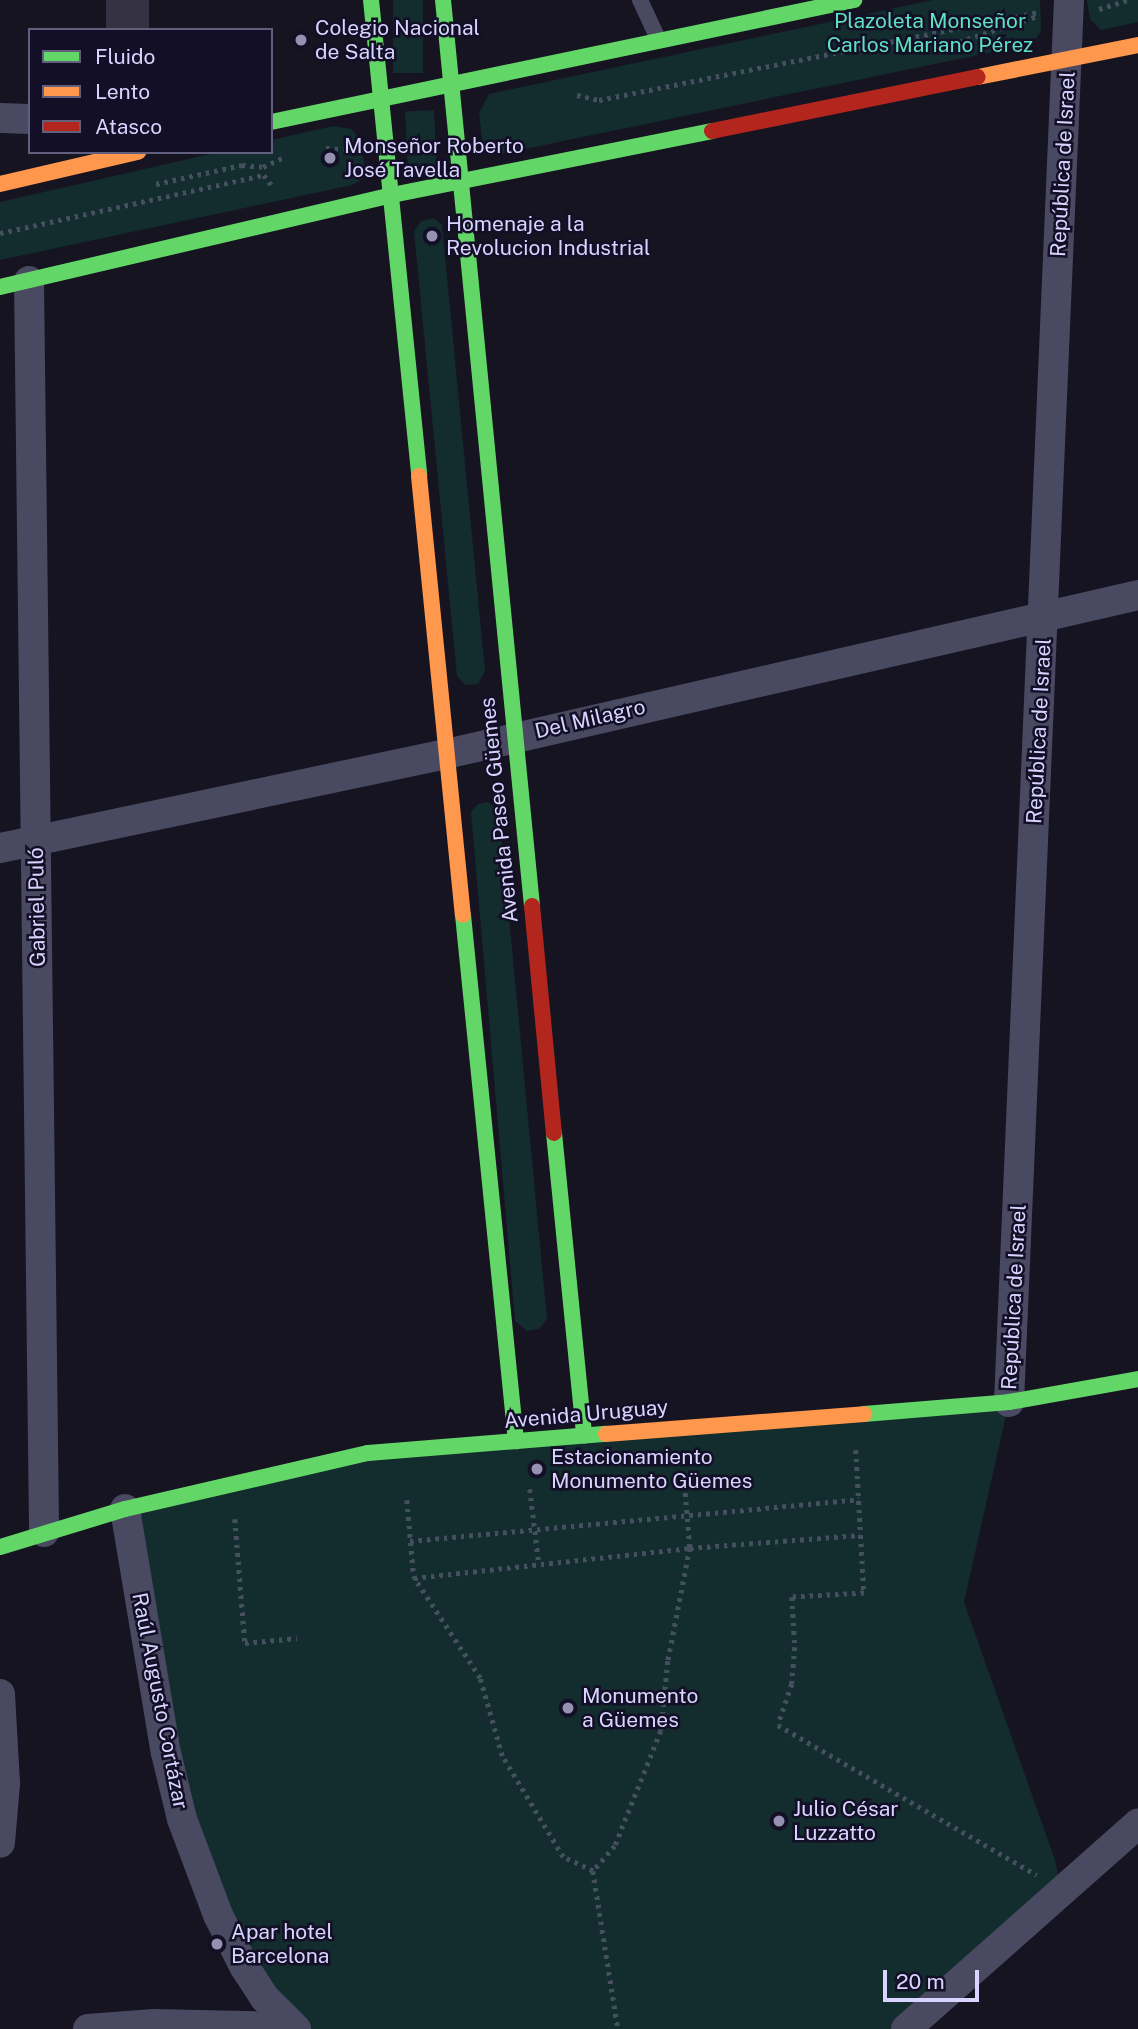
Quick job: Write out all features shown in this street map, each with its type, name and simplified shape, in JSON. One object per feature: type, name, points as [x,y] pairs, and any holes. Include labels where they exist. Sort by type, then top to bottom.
[{"type":"street","points":[[371,0],[516,1441]]},
{"type":"street","name":"Avenida Paseo Güemes","points":[[443,0],[512,738],[584,1436]]},
{"type":"street","points":[[273,122],[451,82],[854,0]]},
{"type":"street","name":"República de Israel","points":[[1009,1402],[1069,3]]},
{"type":"street","points":[[0,287],[460,180],[1138,45]]},
{"type":"street","points":[[0,118],[28,119]]},
{"type":"street","points":[[0,184],[129,154]]},
{"type":"street","name":"Gabriel Puló","points":[[29,281],[44,1532]]},
{"type":"street","name":"Del Milagro","points":[[0,848],[446,754],[1044,614],[1138,595]]},
{"type":"street","name":"Avenida Uruguay","points":[[0,1547],[125,1509],[355,1455],[1009,1402],[1138,1379]]},
{"type":"street","name":"Raúl Augusto Cortázar","points":[[125,1509],[166,1753],[182,1819],[218,1915],[244,1966],[294,2028]]},
{"type":"street","points":[[0,1694],[5,1783],[0,1843]]},
{"type":"street","points":[[906,2029],[1138,1824]]},
{"type":"street","points":[[88,2029],[154,2024],[294,2028]]},
{"type":"lane","points":[[640,0],[659,41]]},
{"type":"path","points":[[565,91],[599,100],[1069,3],[1097,9],[1128,0]]},
{"type":"path","points":[[948,44],[1007,29],[1069,3]]},
{"type":"path","points":[[321,147],[385,148]]},
{"type":"path","points":[[148,185],[243,165],[263,167],[286,155]]},
{"type":"path","points":[[0,233],[264,176],[282,192]]},
{"type":"path","points":[[855,1445],[864,1593],[792,1597],[792,1684],[778,1725],[1038,1875]]},
{"type":"path","points":[[593,1871],[615,1846],[661,1731],[668,1661],[690,1548],[684,1476]]},
{"type":"path","points":[[530,1489],[539,1564]]},
{"type":"path","points":[[410,1541],[859,1499]]},
{"type":"path","points":[[407,1500],[414,1578],[480,1678],[502,1756],[563,1857],[593,1871]]},
{"type":"path","points":[[235,1519],[244,1643],[297,1638]]},
{"type":"path","points":[[414,1578],[690,1548],[860,1535]]},
{"type":"path","points":[[593,1871],[618,2029]]},
{"type":"green space","points":[[393,0],[423,0],[423,73],[393,73]]},
{"type":"green space","name":"Plazoleta Monseñor Carlos Mariano Pérez","points":[[933,0],[1040,0],[1041,32],[1031,44],[496,155],[483,146],[479,113],[489,94]]},
{"type":"green space","points":[[1087,0],[1138,0],[1138,22],[1101,30],[1090,19]]},
{"type":"green space","points":[[434,110],[437,168],[408,169],[405,112]]},
{"type":"green space","points":[[333,126],[351,129],[360,139],[365,167],[362,179],[352,185],[0,260],[0,202],[210,154],[273,154],[273,140]]},
{"type":"green space","points":[[434,218],[442,225],[485,671],[478,684],[465,685],[457,676],[414,231],[421,221]]},
{"type":"green space","points":[[488,802],[499,811],[547,1319],[539,1329],[527,1331],[515,1321],[471,812],[478,804]]},
{"type":"green space","name":"Monumento a Güemes","points":[[1009,1402],[964,1602],[1055,1860],[1062,1893],[906,2029],[296,2029],[218,1915],[125,1509],[355,1455]]},
{"type":"building","points":[[106,0],[149,0],[149,28],[106,28]]},
{"type":"traffic: fast","points":[[371,0],[419,476]]},
{"type":"traffic: fast","points":[[443,0],[532,906]]},
{"type":"traffic: fast","points":[[273,122],[854,0]]},
{"type":"traffic: fast","points":[[0,287],[392,195],[712,131]]},
{"type":"traffic: fast","points":[[463,915],[516,1441]]},
{"type":"traffic: fast","points":[[554,1133],[584,1436]]},
{"type":"traffic: fast","points":[[864,1414],[1009,1402],[1138,1379]]},
{"type":"traffic: fast","points":[[0,1547],[125,1509],[368,1453],[606,1434]]},
{"type":"traffic: slow","points":[[978,77],[1138,45]]},
{"type":"traffic: slow","points":[[0,184],[129,154]]},
{"type":"traffic: slow","points":[[419,476],[463,915]]},
{"type":"traffic: slow","points":[[606,1434],[864,1414]]},
{"type":"traffic: jam","points":[[712,131],[978,77]]},
{"type":"traffic: jam","points":[[532,906],[554,1133]]},
{"type":"place","name":"Colegio Nacional de Salta","points":[[301,40]]},
{"type":"place","name":"Monseñor Roberto José Tavella","points":[[330,158]]},
{"type":"place","name":"Homenaje a la Revolucion Industrial","points":[[432,236]]},
{"type":"place","name":"Estacionamiento Monumento Güemes","points":[[537,1469]]},
{"type":"place","name":"Monumento a Güemes","points":[[568,1708]]},
{"type":"place","name":"Julio César Luzzatto","points":[[779,1821]]},
{"type":"place","name":"Apar hotel Barcelona","points":[[217,1944]]}]
